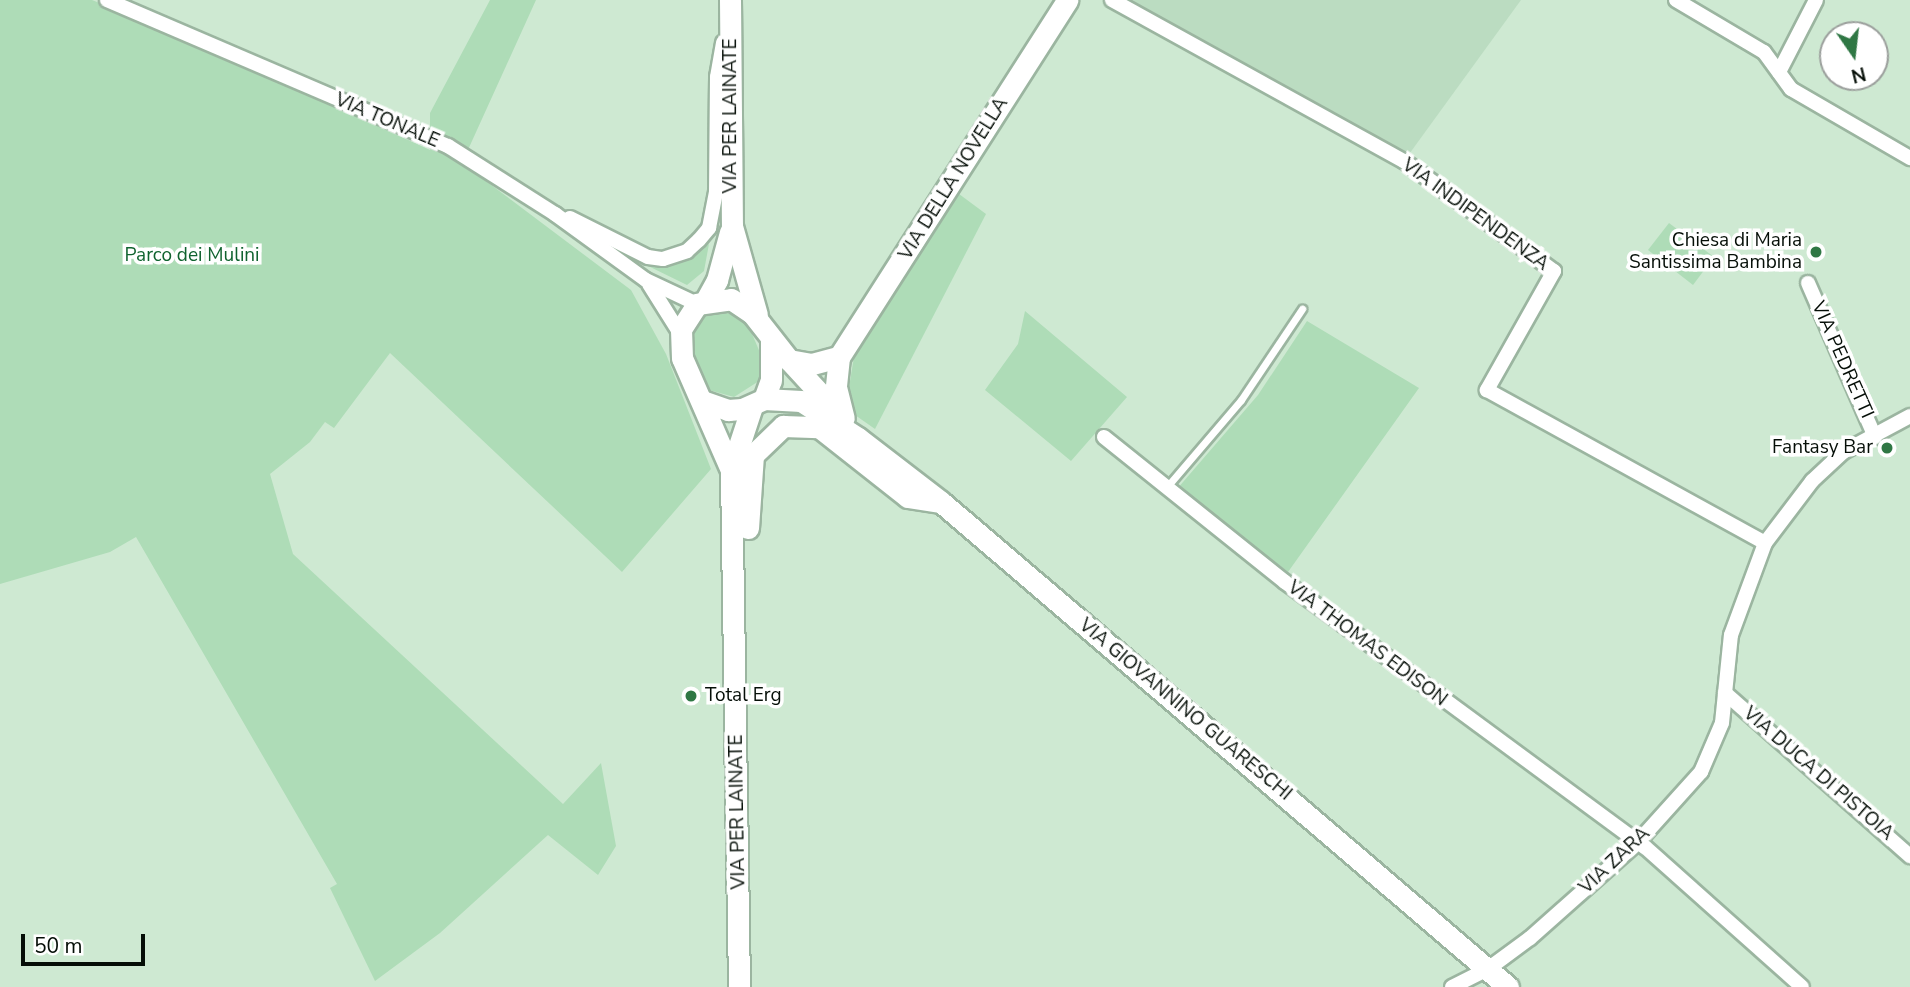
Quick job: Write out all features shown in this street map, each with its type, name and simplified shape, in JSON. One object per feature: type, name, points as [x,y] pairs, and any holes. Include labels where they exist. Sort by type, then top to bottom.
[{"type":"street","name":"VIA TONALE","points":[[107,0],[447,146],[555,214],[646,280]]},
{"type":"street","name":"VIA DELLA NOVELLA","points":[[808,397],[838,365],[1067,0]]},
{"type":"street","name":"VIA INDIPENDENZA","points":[[1112,0],[1404,161],[1554,271],[1487,390],[1614,464],[1765,543]]},
{"type":"street","points":[[1676,0],[1764,52],[1791,89],[1910,158]]},
{"type":"street","points":[[1779,72],[1816,0]]},
{"type":"street","name":"VIA PER LAINATE","points":[[555,214],[577,219],[630,250],[663,259],[687,251],[709,228],[716,193],[717,77],[730,3]]},
{"type":"street","name":"VIA PER LAINATE","points":[[730,3],[732,226],[749,299],[767,334]]},
{"type":"street","name":"VIA PER LAINATE","points":[[701,302],[717,280],[732,226]]},
{"type":"street","points":[[646,280],[701,302],[686,315],[681,335],[682,358],[702,401],[728,410],[758,402],[808,397],[844,418]]},
{"type":"street","points":[[646,280],[667,306],[681,335]]},
{"type":"street","name":"VIA PEDRETTI","points":[[1808,283],[1875,437]]},
{"type":"street","name":"VIA PER LAINATE","points":[[701,302],[731,299],[789,360],[808,397]]},
{"type":"street","points":[[758,402],[771,380],[767,334]]},
{"type":"street","points":[[789,360],[838,365],[836,387],[844,418],[858,438]]},
{"type":"street","points":[[808,397],[858,438]]},
{"type":"street","name":"VIA PER LAINATE","points":[[702,401],[731,470],[739,987]]},
{"type":"street","name":"VIA PER LAINATE","points":[[731,470],[758,402]]},
{"type":"street","name":"VIA ZARA","points":[[1452,987],[1488,969],[1530,939],[1637,843],[1701,772],[1722,723],[1731,635],[1765,543],[1812,481],[1843,452],[1910,416]]},
{"type":"street","points":[[736,673],[745,649],[749,474],[753,455],[764,440],[783,426],[819,427],[908,497],[941,502]]},
{"type":"street","name":"VIA THOMAS EDISON","points":[[1104,437],[1164,489],[1637,843],[1802,987]]},
{"type":"street","name":"VIA GIOVANNINO GUARESCHI","points":[[858,438],[941,502],[1508,987]]},
{"type":"street","name":"VIA DUCA DI PISTOIA","points":[[1725,693],[1910,856]]},
{"type":"lane","points":[[1164,489],[1241,400],[1302,309]]},
{"type":"shaded area","points":[[1123,0],[1521,0],[1407,157]]},
{"type":"green space","name":"Parco dei Mulini","points":[[0,0],[92,0],[196,42],[430,150],[430,113],[490,0],[536,0],[462,163],[631,290],[666,354],[711,469],[622,572],[390,353],[334,428],[325,422],[310,442],[270,474],[293,554],[563,804],[601,763],[616,846],[598,875],[548,835],[440,933],[375,981],[330,888],[337,884],[136,537],[110,552],[0,584]]},
{"type":"green space","points":[[955,191],[986,214],[875,429],[855,415],[849,387],[855,351]]},
{"type":"green space","points":[[1669,223],[1714,257],[1693,285],[1648,250]]},
{"type":"green space","points":[[709,244],[704,271],[687,285],[642,263],[680,261]]},
{"type":"green space","points":[[721,310],[747,322],[761,355],[759,381],[734,397],[709,390],[693,367],[689,336],[693,324],[702,315]]},
{"type":"green space","points":[[1025,311],[1127,397],[1071,461],[985,390],[1018,344]]},
{"type":"green space","points":[[1307,321],[1419,388],[1288,572],[1177,489],[1258,395]]},
{"type":"place","name":"Chiesa di Maria Santissima Bambina","points":[[1816,252]]},
{"type":"place","name":"Fantasy Bar","points":[[1887,448]]},
{"type":"place","name":"Total Erg","points":[[691,696]]}]
